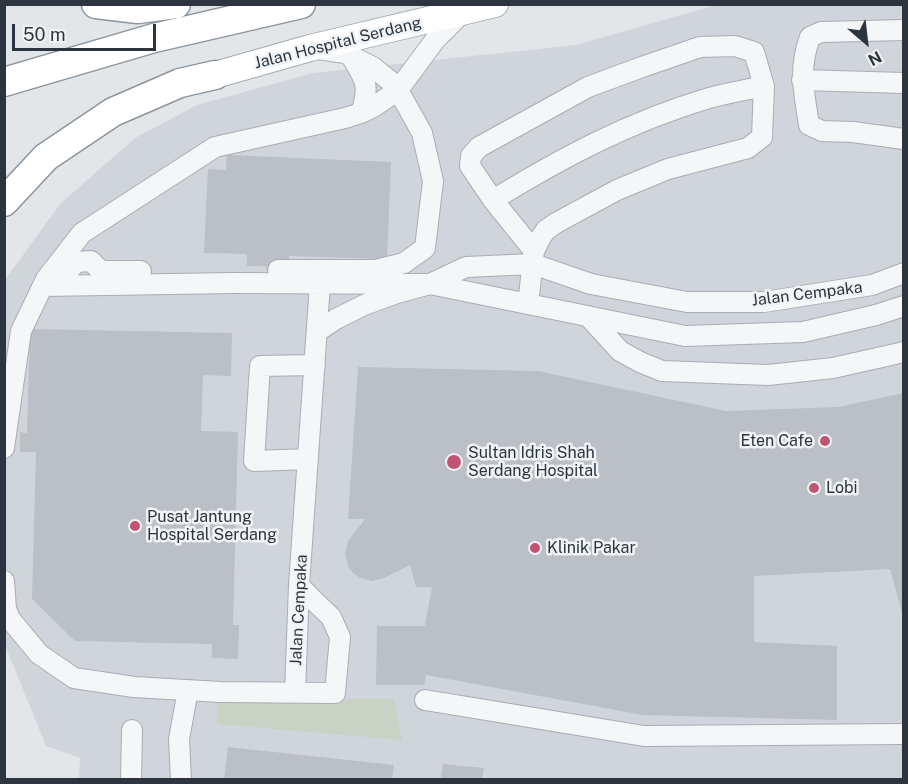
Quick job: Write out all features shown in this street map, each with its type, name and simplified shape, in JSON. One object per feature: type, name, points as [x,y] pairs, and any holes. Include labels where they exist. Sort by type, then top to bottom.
[{"type":"highway","points":[[96,4],[138,9],[176,4]]},
{"type":"highway","points":[[4,82],[154,38],[301,4]]},
{"type":"highway","points":[[4,202],[46,157],[113,112],[180,83],[215,75]]},
{"type":"main road","name":"Jalan Hospital Serdang","points":[[215,75],[310,48],[495,4]]},
{"type":"street","points":[[4,448],[21,331],[46,279],[82,233],[215,147],[345,118],[375,106],[398,90],[435,40],[463,12]]},
{"type":"street","points":[[903,30],[821,32],[810,38],[804,54],[802,80],[809,125],[822,131],[853,132],[903,139]]},
{"type":"street","points":[[528,304],[534,258],[541,237],[556,222],[617,190],[668,169],[748,148],[762,137],[764,86],[754,52],[735,46],[700,47],[588,87],[479,147],[471,156],[470,166],[534,258]]},
{"type":"street","points":[[70,285],[66,274],[76,262],[91,261],[101,271],[376,270],[404,263],[425,248],[433,181],[422,133],[398,90],[373,67],[345,53],[310,48]]},
{"type":"street","points":[[351,56],[366,82],[366,96],[361,113]]},
{"type":"street","points":[[802,80],[903,82]]},
{"type":"street","points":[[493,200],[562,159],[630,126],[711,98],[764,86]]},
{"type":"street","name":"Jalan Cempaka","points":[[318,331],[364,305],[430,284],[466,267],[534,258],[591,284],[687,302],[764,302],[872,285],[903,273]]},
{"type":"street","points":[[43,286],[234,282],[320,284]]},
{"type":"street","name":"Jalan Cempaka","points":[[295,693],[299,585],[320,284],[430,284],[685,336],[803,332],[876,315],[903,306]]},
{"type":"street","points":[[588,316],[620,351],[662,371],[768,375],[833,368],[903,352]]},
{"type":"street","points":[[308,459],[254,461],[260,366],[315,365]]},
{"type":"street","points":[[4,582],[6,609],[10,619],[39,654],[74,678],[134,687],[335,693],[340,637],[331,616],[299,585]]},
{"type":"street","points":[[181,780],[179,739],[188,690]]},
{"type":"street","points":[[425,700],[644,736],[903,734]]},
{"type":"street","points":[[131,780],[132,730]]},
{"type":"shaded area","name":"Sultan Idris Shah Serdang Hospital","points":[[716,5],[903,5],[903,779],[79,779],[80,758],[46,746],[5,645],[5,280],[60,204],[135,138],[197,105],[313,73],[576,45]]},
{"type":"green space","points":[[218,699],[394,699],[402,740],[217,724]]},
{"type":"building","points":[[227,155],[391,162],[387,259],[289,256],[289,267],[247,266],[247,254],[204,253],[208,169],[226,170]]},
{"type":"building","name":"Pusat Jantung Hospital Serdang","points":[[30,329],[232,333],[231,376],[203,375],[201,431],[238,432],[233,625],[239,625],[238,659],[212,658],[212,644],[75,641],[32,599],[36,452],[20,452],[20,432],[27,433]]},
{"type":"building","name":"Klinik Pakar","points":[[358,367],[538,371],[726,411],[838,407],[904,393],[904,620],[890,569],[754,576],[754,642],[837,646],[837,720],[643,715],[426,675],[424,685],[376,685],[377,626],[425,626],[432,587],[416,587],[410,565],[384,578],[372,581],[354,574],[348,566],[345,554],[348,541],[365,519],[348,519]]},
{"type":"building","points":[[228,747],[394,765],[392,780],[224,780]]},
{"type":"building","points":[[443,764],[484,768],[482,780],[441,780]]},
{"type":"place","name":"Eten Cafe","points":[[825,441]]},
{"type":"place","name":"Sultan Idris Shah Serdang Hospital","points":[[454,462]]},
{"type":"place","name":"Lobi","points":[[814,488]]},
{"type":"place","name":"Pusat Jantung Hospital Serdang","points":[[135,526]]},
{"type":"place","name":"Klinik Pakar","points":[[535,548]]}]
